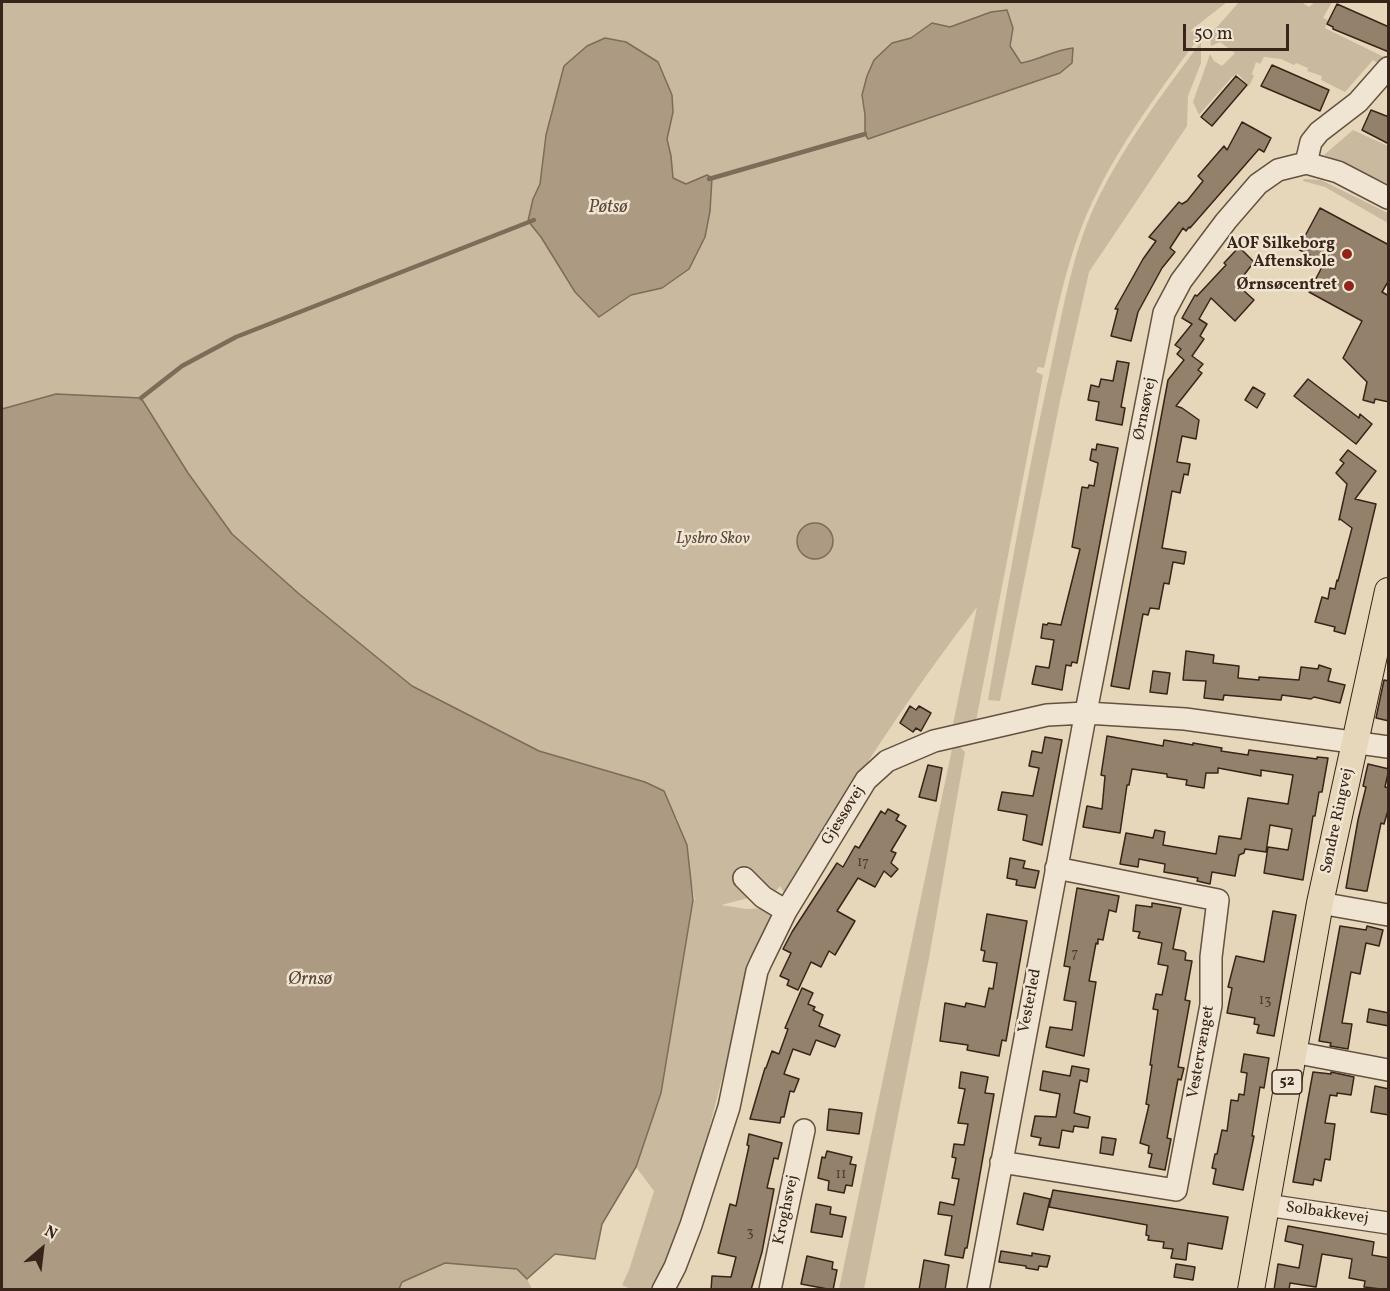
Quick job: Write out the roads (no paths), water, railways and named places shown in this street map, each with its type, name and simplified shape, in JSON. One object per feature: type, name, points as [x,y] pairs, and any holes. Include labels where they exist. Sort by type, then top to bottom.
[{"type":"main road","name":"Søndre Ringvej","points":[[1251,1290],[1320,903],[1389,591]]},
{"type":"street","points":[[1389,68],[1358,102],[1319,132],[1311,142],[1306,163],[1338,172],[1389,198]]},
{"type":"street","name":"Ørnsøvej","points":[[1086,713],[1164,313],[1181,281],[1226,221],[1258,184],[1278,170],[1306,163]]},
{"type":"street","name":"Gjessøvej","points":[[663,1290],[675,1267],[691,1225],[729,1107],[757,971],[786,911],[866,780],[887,761],[934,741],[1047,715],[1086,713],[1185,719],[1389,747]]},
{"type":"street","name":"Vesterled","points":[[978,1290],[1086,713]]},
{"type":"street","name":"Vestervænget","points":[[1001,1162],[1176,1190],[1211,1005],[1211,957],[1218,900],[1056,868]]},
{"type":"street","points":[[744,878],[763,897],[786,911]]},
{"type":"street","points":[[1320,903],[1389,915]]},
{"type":"street","points":[[1293,1052],[1389,1070]]},
{"type":"street","name":"Kroghsvej","points":[[770,1290],[804,1130]]},
{"type":"street","name":"Solbakkevej","points":[[1266,1205],[1389,1223]]},
{"type":"water","points":[[1007,10],[1013,28],[1010,46],[1021,63],[1073,48],[1072,63],[1060,73],[868,139],[865,134],[862,95],[874,60],[892,43],[911,38],[932,23],[950,27],[991,12]]},
{"type":"water","name":"Pøtsø","points":[[605,38],[626,42],[658,62],[672,95],[673,112],[667,139],[673,178],[686,184],[707,175],[712,178],[710,211],[705,237],[689,269],[662,288],[631,295],[599,317],[575,292],[541,237],[528,221],[533,199],[540,184],[546,135],[564,66],[587,46]]},
{"type":"water","name":"Ørnsø","points":[[56,394],[141,398],[188,473],[232,534],[298,593],[412,686],[539,751],[645,782],[664,791],[687,845],[693,900],[661,1093],[636,1167],[602,1224],[595,1259],[555,1254],[527,1279],[517,1269],[445,1263],[402,1282],[399,1289],[2,1289],[2,409]]},
{"type":"water","points":[[815,523],[827,529],[833,541],[827,553],[815,559],[803,553],[797,541],[803,529]]},
{"type":"waterway","points":[[709,179],[865,134]]},
{"type":"waterway","points":[[141,398],[182,366],[236,337],[534,220]]},
{"type":"place","name":"AOF Silkeborg Aftenskole","points":[[1347,254]]},
{"type":"place","name":"Ørnsøcentret","points":[[1349,286]]},
{"type":"park label","name":"Lysbro Skov","points":[[713,540]]}]
